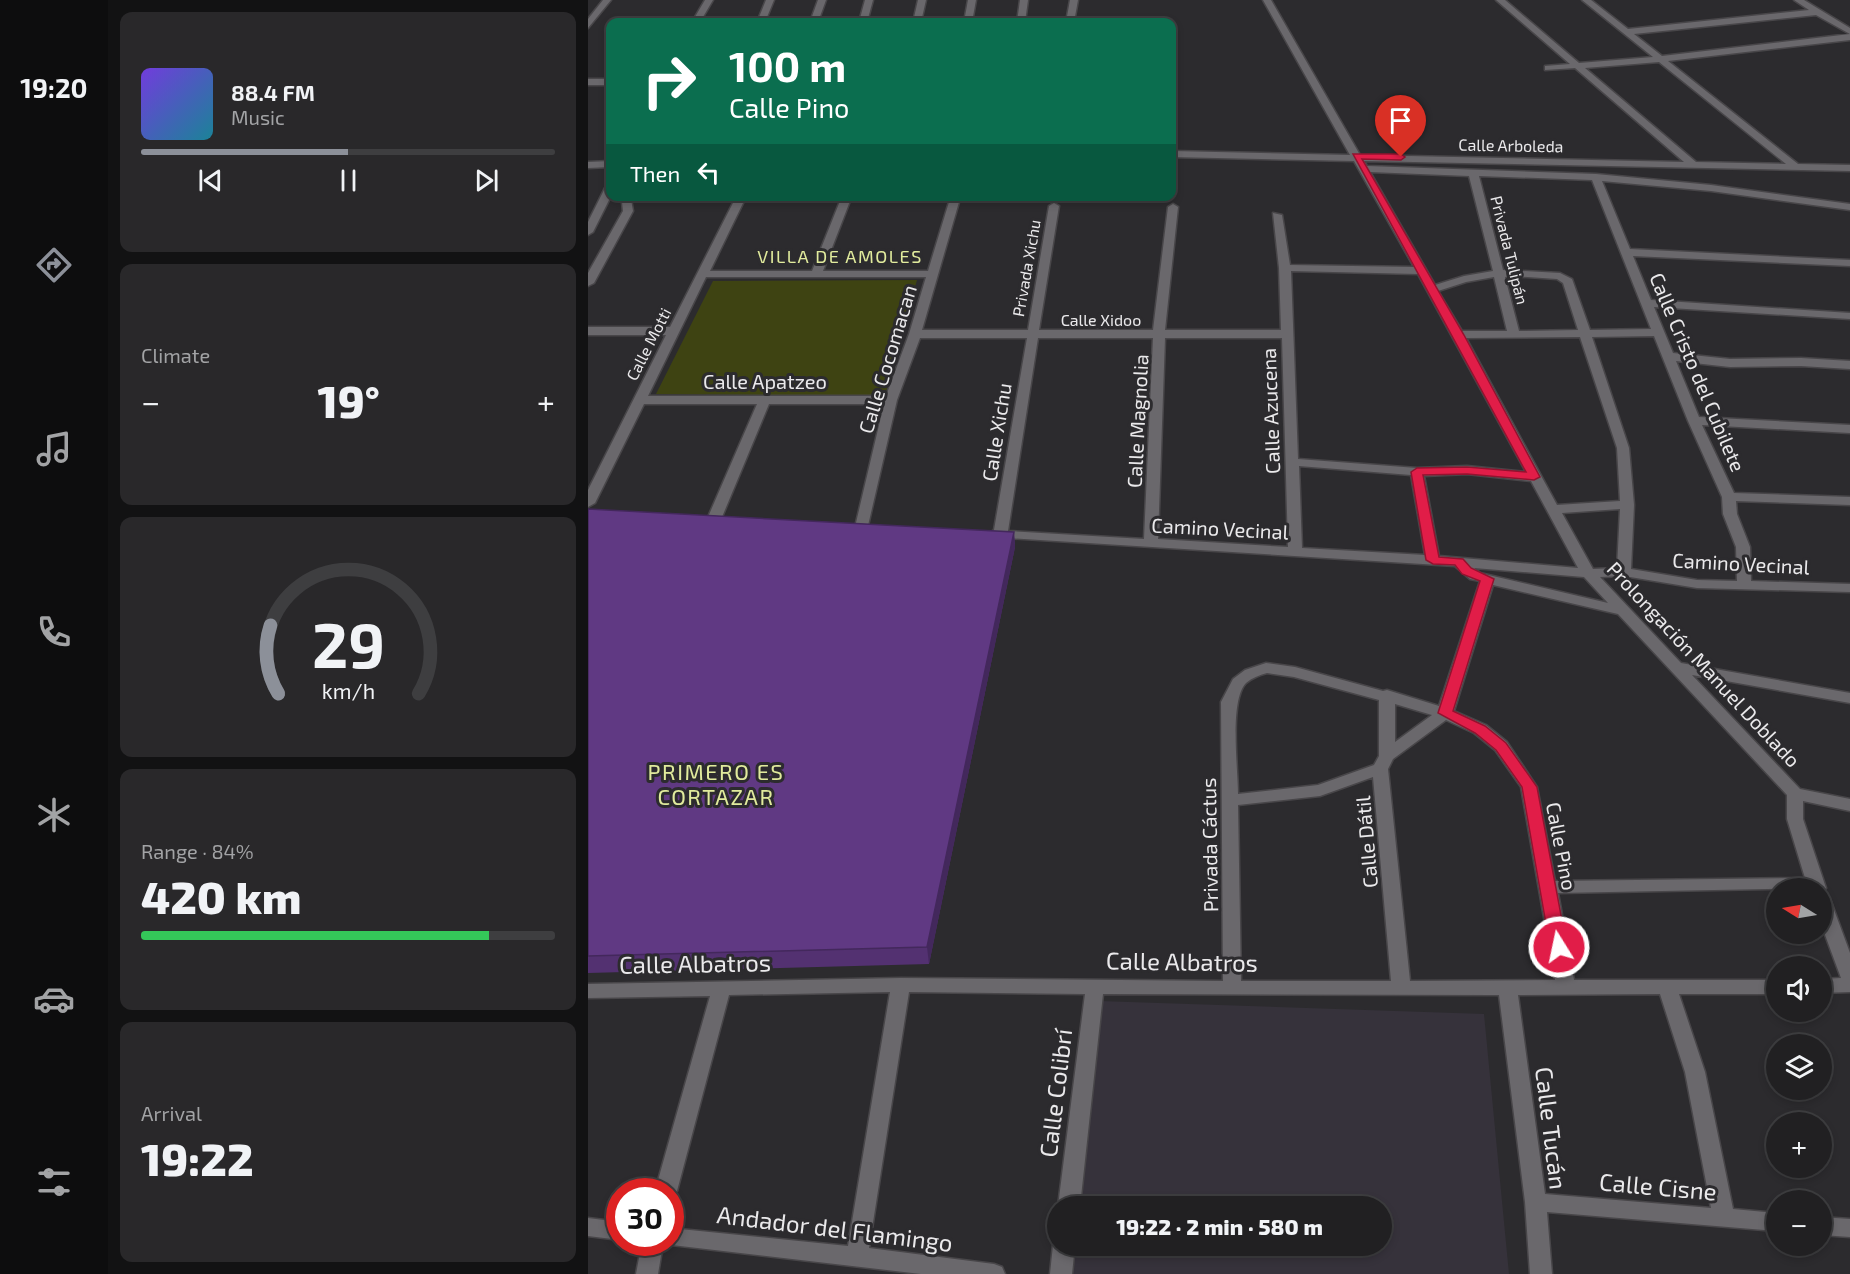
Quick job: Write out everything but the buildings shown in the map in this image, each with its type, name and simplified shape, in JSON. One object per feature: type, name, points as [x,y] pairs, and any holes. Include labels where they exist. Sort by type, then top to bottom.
[{"type":"street","points":[[588,25],[607,0]]},
{"type":"street","points":[[698,18],[709,0]]},
{"type":"street","points":[[763,18],[770,0]]},
{"type":"street","points":[[815,18],[822,0]]},
{"type":"street","points":[[864,18],[869,0]]},
{"type":"street","points":[[918,18],[922,0]]},
{"type":"street","points":[[969,18],[972,0]]},
{"type":"street","points":[[1022,18],[1024,0]]},
{"type":"street","points":[[1071,18],[1074,0]]},
{"type":"street","name":"Prolongación Manuel Doblado","points":[[1266,0],[1423,271],[1588,573],[1620,610],[1795,794],[1796,819],[1814,878]]},
{"type":"street","points":[[1500,0],[1693,164]]},
{"type":"street","points":[[1587,1],[1601,0]]},
{"type":"street","points":[[1798,0],[1850,32]]},
{"type":"street","points":[[1587,1],[1794,165]]},
{"type":"street","points":[[1628,32],[1818,12]]},
{"type":"street","points":[[1548,68],[1662,60],[1850,37]]},
{"type":"street","points":[[588,82],[606,82]]},
{"type":"street","name":"Calle Arboleda","points":[[1176,154],[1794,165],[1850,168]]},
{"type":"street","points":[[588,165],[606,165]]},
{"type":"street","points":[[1363,170],[1596,177],[1711,188],[1850,207]]},
{"type":"street","name":"Privada Tulipán","points":[[1474,174],[1514,335]]},
{"type":"street","name":"Calle Cristo del Cubilete","points":[[1596,177],[1694,422],[1729,496],[1730,514],[1743,547],[1744,585]]},
{"type":"street","points":[[588,232],[606,197]]},
{"type":"street","points":[[588,284],[628,211],[627,201]]},
{"type":"street","name":"Calle Motti","points":[[592,509],[639,400],[739,201]]},
{"type":"street","points":[[817,273],[845,201]]},
{"type":"street","name":"Calle Cocomacan","points":[[862,527],[891,400],[915,334],[954,202]]},
{"type":"street","name":"Privada Xichu","points":[[1031,336],[1054,206]]},
{"type":"street","name":"Calle Magnolia","points":[[1151,544],[1160,335],[1173,207]]},
{"type":"street","name":"Calle Azucena","points":[[1277,215],[1285,268],[1295,552]]},
{"type":"street","points":[[1627,252],[1850,263]]},
{"type":"street","points":[[1285,268],[1423,271]]},
{"type":"street","points":[[1433,289],[1457,279],[1499,272],[1560,276],[1570,286],[1623,448],[1626,505],[1624,572]]},
{"type":"street","points":[[702,274],[933,274]]},
{"type":"street","points":[[1647,303],[1850,316]]},
{"type":"street","points":[[588,331],[674,331]]},
{"type":"street","points":[[1458,335],[1659,332]]},
{"type":"street","name":"Calle Xidoo","points":[[915,334],[1031,336],[1287,334]]},
{"type":"street","name":"Calle Xichu","points":[[1000,535],[1031,336]]},
{"type":"street","points":[[1667,356],[1730,363],[1801,362],[1850,365]]},
{"type":"street","name":"Calle Apatzeo","points":[[639,400],[891,400]]},
{"type":"street","points":[[715,517],[764,401]]},
{"type":"street","points":[[1694,422],[1850,429]]},
{"type":"street","points":[[1292,462],[1417,472],[1467,470],[1534,477]]},
{"type":"street","points":[[1417,472],[1433,560]]},
{"type":"street","points":[[1729,496],[1850,501]]},
{"type":"street","points":[[1552,509],[1626,505]]},
{"type":"street","name":"Camino Vecinal","points":[[977,533],[1433,560],[1588,573],[1624,572],[1697,584],[1850,588]]},
{"type":"street","points":[[1458,562],[1467,571],[1488,579],[1620,610]]},
{"type":"street","points":[[1229,801],[1320,790],[1383,762],[1445,713],[1488,579]]},
{"type":"street","points":[[1676,667],[1850,698]]},
{"type":"street","name":"Calle Pino","points":[[1229,702],[1238,682],[1250,673],[1266,668],[1295,672],[1387,695],[1445,713],[1480,729],[1501,746],[1529,787],[1566,987]]},
{"type":"street","name":"Calle Dátil","points":[[1387,695],[1383,762],[1401,986]]},
{"type":"street","name":"Privada Cáctus","points":[[1229,702],[1232,988]]},
{"type":"street","points":[[1795,794],[1850,805]]},
{"type":"street","points":[[1548,887],[1766,889]]},
{"type":"street","name":"Prolongación Manuel Doblado","points":[[1832,928],[1850,978]]},
{"type":"street","points":[[857,1256],[901,985]]},
{"type":"street","name":"Calle Albatros","points":[[588,991],[901,985],[1232,988],[1766,987]]},
{"type":"street","points":[[1832,986],[1850,985]]},
{"type":"street","name":"Calle Colibrí","points":[[1070,1196],[1095,986]]},
{"type":"street","points":[[670,1178],[722,987]]},
{"type":"street","name":"Calle Tucán","points":[[1508,988],[1536,1202],[1542,1274]]},
{"type":"street","points":[[1668,989],[1695,1072],[1724,1218]]},
{"type":"street","name":"Calle Cisne","points":[[1536,1202],[1766,1221]]},
{"type":"street","points":[[588,1227],[606,1229]]},
{"type":"street","points":[[1832,1227],[1850,1228]]},
{"type":"street","name":"Andador del Flamingo","points":[[684,1238],[857,1256],[994,1274]]},
{"type":"street","points":[[647,1274],[650,1256]]},
{"type":"street","points":[[1061,1274],[1063,1256]]},
{"type":"shaded area","points":[[1099,1001],[1484,1014],[1509,1274],[1071,1274],[1073,1256],[1392,1256],[1392,1196],[1079,1196]]},
{"type":"green space","points":[[917,280],[885,396],[656,394],[713,281]]},
{"type":"district","name":"VILLA DE AMOLES","points":[[840,256]]},
{"type":"district","name":"PRIMERO ES CORTAZAR","points":[[716,784]]},
{"type":"route","points":[[1401,157],[1356,156],[1423,271],[1534,477],[1467,470],[1417,472],[1433,560],[1458,562],[1475,576],[1488,579],[1445,713],[1480,729],[1501,746],[1529,787],[1559,947]]}]
